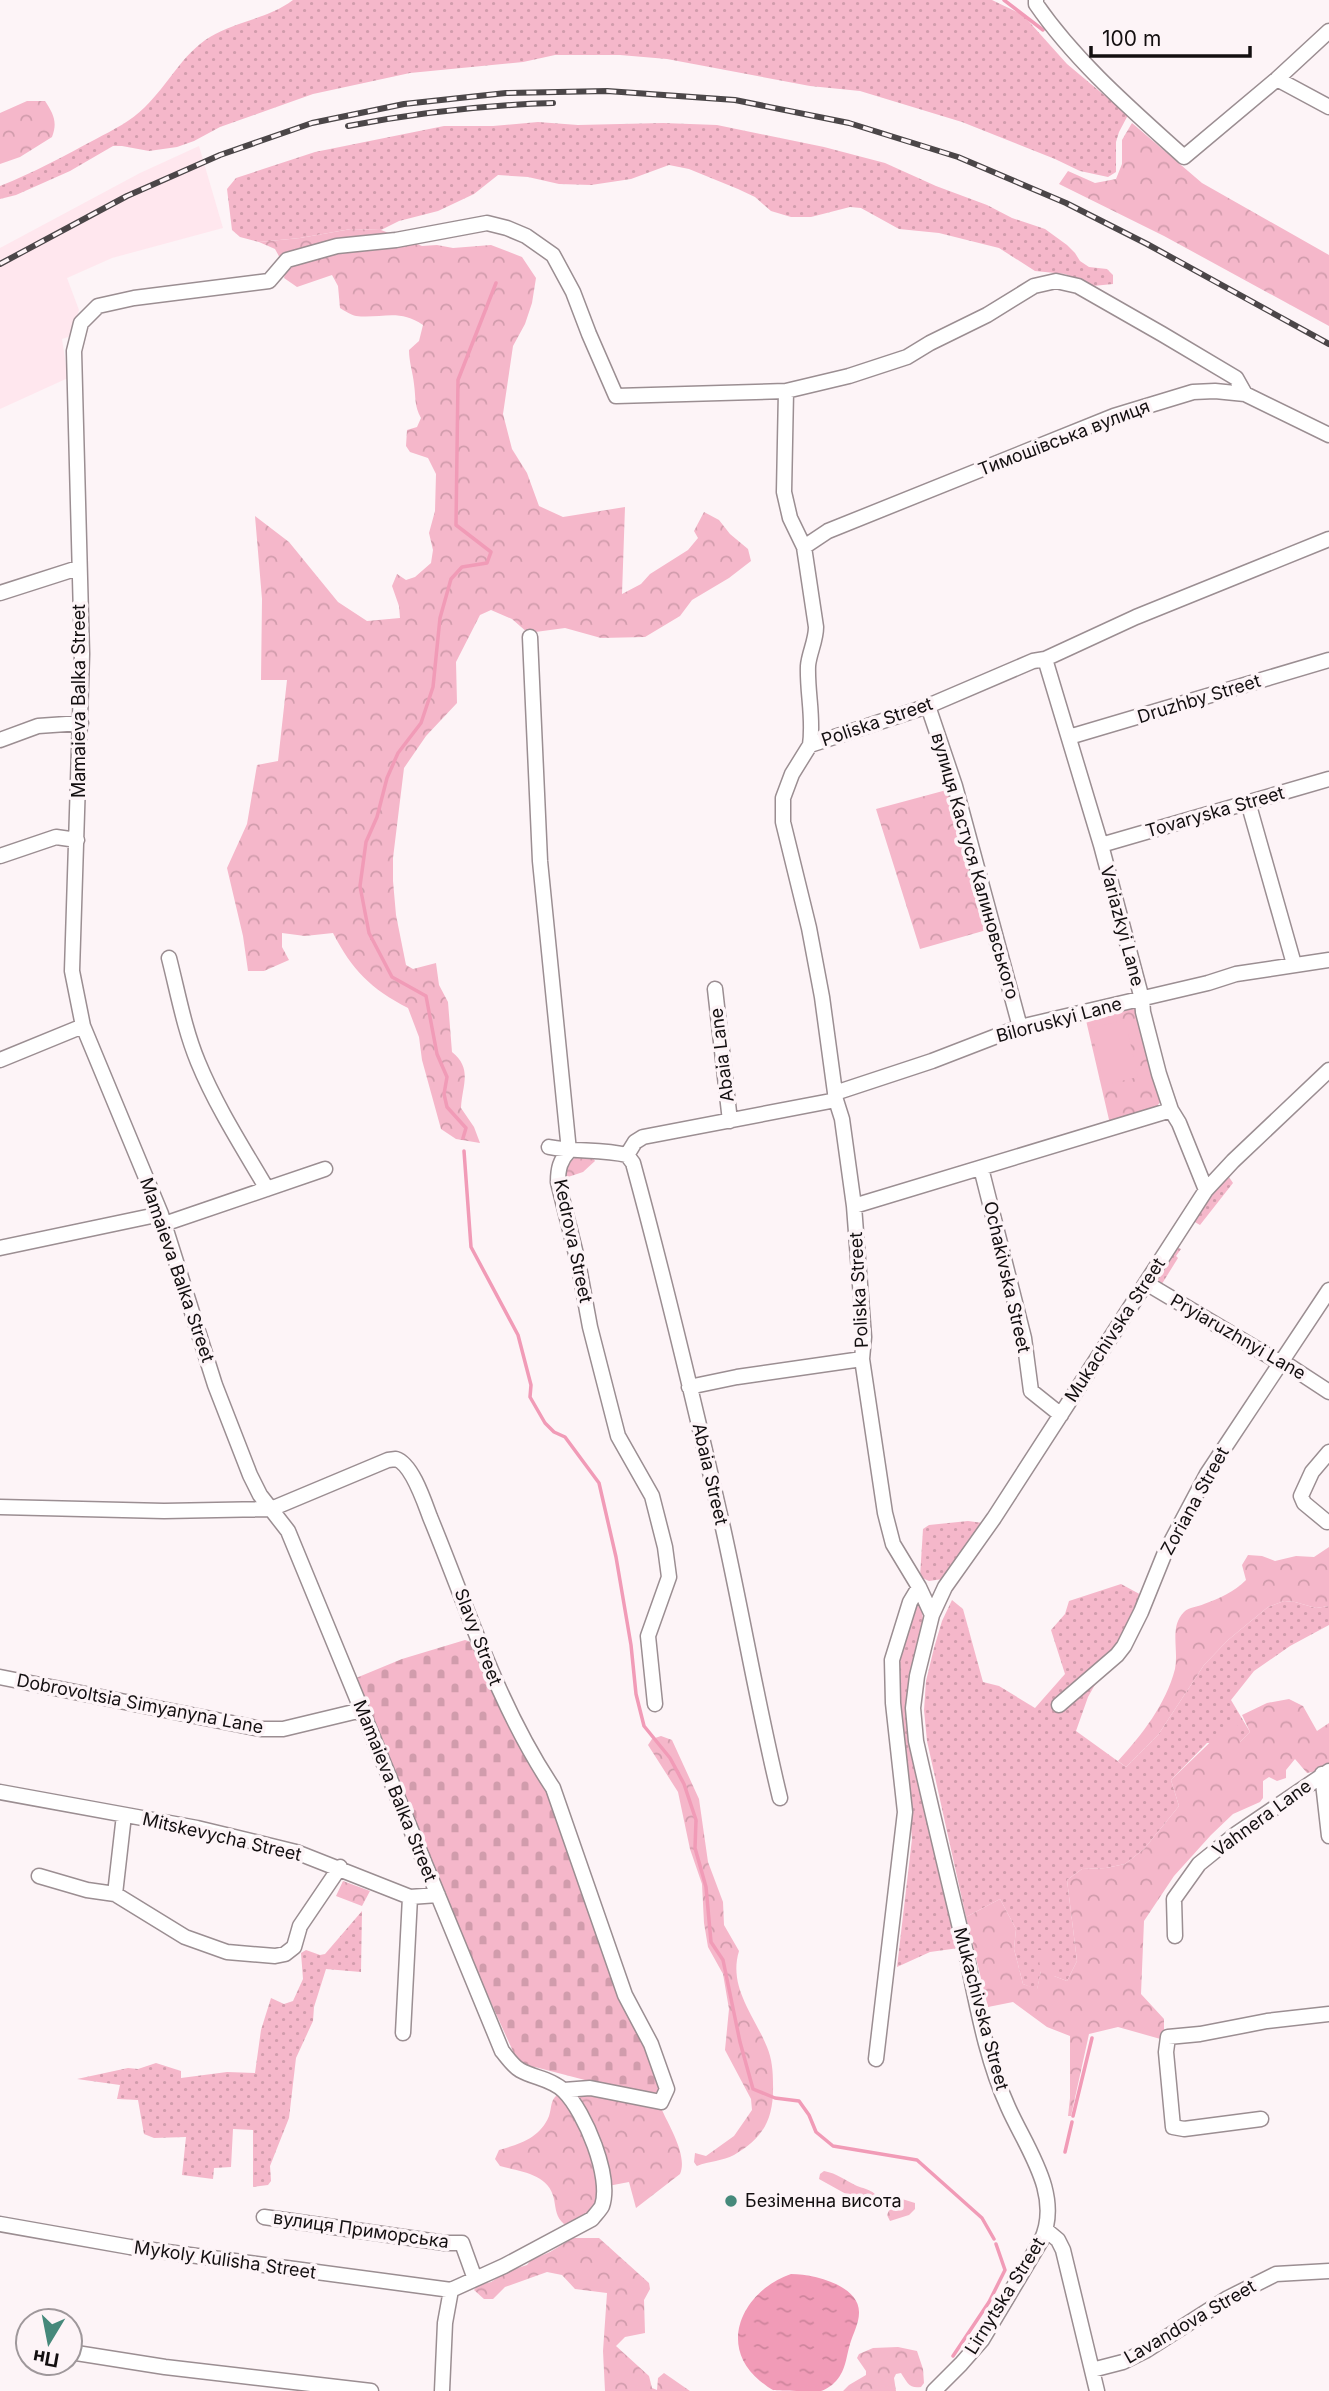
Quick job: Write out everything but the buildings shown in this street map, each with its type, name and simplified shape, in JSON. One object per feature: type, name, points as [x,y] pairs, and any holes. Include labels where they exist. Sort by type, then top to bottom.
[{"type":"street","points":[[1035,0],[1064,41],[1184,157],[1277,79],[1329,31]]},
{"type":"street","points":[[1277,79],[1329,107]]},
{"type":"street","name":"Mamaieva Balka Street","points":[[564,2090],[547,2080],[519,2070],[502,2051],[288,1531],[271,1510],[250,1475],[215,1384],[162,1219],[83,1026],[72,971],[82,654],[74,351],[81,323],[98,306],[134,298],[269,281],[288,260],[337,246],[397,240],[487,223],[526,236],[554,255],[573,292],[617,396],[786,391]]},
{"type":"street","points":[[810,745],[812,716],[808,663],[816,639],[816,627],[804,547],[790,518],[784,492],[786,391],[849,376],[907,357],[987,315],[1034,286],[1056,281],[1078,286],[1236,378],[1245,394]]},
{"type":"street","name":"Тимошівська вулиця","points":[[804,547],[828,531],[1114,416],[1193,392],[1245,394],[1329,435]]},
{"type":"street","name":"Poliska Street","points":[[919,1587],[893,1544],[885,1513],[862,1359],[864,1337],[855,1206],[822,997],[809,928],[783,822],[783,799],[792,774],[810,745],[928,706],[1033,661],[1045,659],[1136,617],[1329,539]]},
{"type":"street","points":[[0,593],[78,568]]},
{"type":"street","name":"Kedrova Street","points":[[530,637],[540,861],[569,1151],[558,1170],[558,1182],[578,1262],[590,1327],[618,1436],[652,1496],[665,1546],[669,1577],[648,1636],[655,1704]]},
{"type":"street","name":"Variazkyi Lane","points":[[1045,659],[1101,845],[1159,1074],[1171,1110],[1179,1123],[1206,1190]]},
{"type":"street","name":"Druzhby Street","points":[[1069,737],[1329,660]]},
{"type":"street","name":"вулиця Кастуся Калиновського","points":[[928,706],[959,798],[1020,1027]]},
{"type":"street","points":[[0,740],[38,726],[81,723]]},
{"type":"street","name":"Tovaryska Street","points":[[1101,845],[1329,779]]},
{"type":"street","points":[[1248,802],[1294,964]]},
{"type":"street","points":[[0,856],[56,837],[77,840]]},
{"type":"street","points":[[169,958],[197,1061],[212,1094],[267,1189]]},
{"type":"street","name":"Biloruskyi Lane","points":[[627,1155],[635,1142],[643,1136],[730,1121],[836,1096],[1020,1027],[1236,974],[1329,960]]},
{"type":"street","name":"Abaia Lane","points":[[715,989],[730,1121]]},
{"type":"street","points":[[0,1060],[83,1026]]},
{"type":"street","name":"Mukachivska Street","points":[[1046,2230],[1047,2197],[1031,2154],[1002,2093],[986,2042],[916,1741],[913,1708],[916,1676],[932,1615],[945,1587],[1061,1415],[1206,1190],[1329,1070]]},
{"type":"street","points":[[855,1206],[1171,1110]]},
{"type":"street","points":[[549,1147],[627,1155]]},
{"type":"street","name":"Abaia Street","points":[[627,1155],[633,1163],[690,1387],[780,1798]]},
{"type":"street","name":"Ochakivska Street","points":[[981,1168],[1024,1338],[1031,1391],[1061,1415]]},
{"type":"street","points":[[0,1248],[162,1219],[325,1170]]},
{"type":"street","name":"Pryiaruzhnyi Lane","points":[[1146,1283],[1329,1392]]},
{"type":"street","name":"Zoriana Street","points":[[1059,1705],[1124,1646],[1164,1555],[1207,1474],[1329,1290]]},
{"type":"street","name":"Poliska Street","points":[[690,1387],[737,1377],[862,1359]]},
{"type":"street","points":[[1327,1522],[1304,1503],[1300,1496],[1312,1472],[1329,1452]]},
{"type":"street","name":"Slavy Street","points":[[0,1507],[164,1511],[271,1510],[388,1460],[396,1459],[407,1465],[424,1501],[503,1702],[534,1760],[553,1788],[625,1995],[651,2044],[667,2089],[661,2102],[590,2088],[564,2090]]},
{"type":"street","points":[[919,1587],[932,1615]]},
{"type":"street","points":[[876,2059],[905,1812],[893,1703],[892,1660],[910,1602],[919,1587]]},
{"type":"street","name":"Dobrovoltsia Simyanyna Lane","points":[[0,1677],[261,1729],[283,1729],[362,1710]]},
{"type":"street","name":"Vahnera Lane","points":[[1326,1773],[1329,1836]]},
{"type":"street","name":"Vahnera Lane","points":[[1175,1936],[1174,1899],[1199,1864],[1236,1834],[1326,1773]]},
{"type":"street","name":"Mitskevycha Street","points":[[0,1792],[209,1830],[296,1852],[410,1896],[438,1895]]},
{"type":"street","points":[[115,1894],[124,1815]]},
{"type":"street","points":[[39,1876],[87,1890],[115,1894],[185,1937],[227,1952],[275,1956],[285,1954],[294,1947],[300,1926],[340,1867]]},
{"type":"street","points":[[402,2034],[410,1896]]},
{"type":"street","points":[[1261,2119],[1184,2129],[1173,2127],[1166,2052],[1168,2037],[1329,2014]]},
{"type":"street","points":[[442,2391],[445,2323],[451,2290],[504,2266],[592,2219],[601,2206],[604,2187],[599,2155],[578,2111],[564,2090]]},
{"type":"street","name":"вулиця Приморська","points":[[264,2217],[444,2243],[462,2243],[475,2279]]},
{"type":"street","name":"Mykoly Kulisha Street","points":[[0,2224],[130,2247],[451,2290]]},
{"type":"street","points":[[1046,2230],[1058,2240],[1063,2250],[1097,2391]]},
{"type":"street","name":"Lirnytska Street","points":[[934,2391],[982,2340],[1046,2230]]},
{"type":"street","name":"Lavandova Street","points":[[1092,2370],[1123,2362],[1145,2351],[1228,2298],[1276,2274],[1329,2271]]},
{"type":"street","points":[[84,2354],[165,2367],[371,2391]]},
{"type":"shaded area","points":[[199,146],[223,228],[112,258],[67,278],[79,310],[71,336],[62,339],[68,378],[0,409],[0,248],[140,173]]},
{"type":"green space","points":[[293,0],[992,0],[1023,15],[1067,64],[1128,115],[1116,142],[1116,172],[1108,177],[1080,171],[962,122],[860,91],[810,86],[667,59],[620,55],[555,55],[523,62],[410,73],[313,94],[220,127],[177,147],[149,151],[113,146],[70,171],[16,195],[0,199],[0,186],[60,158],[134,117],[191,52],[210,37],[273,12]]},
{"type":"green space","points":[[27,101],[45,101],[54,118],[52,137],[20,157],[0,164],[0,113]]},
{"type":"green space","points":[[538,122],[578,125],[717,125],[824,147],[885,163],[1012,218],[1045,229],[1067,245],[1080,261],[1089,267],[1107,269],[1113,275],[1113,284],[1093,286],[1065,274],[1035,271],[999,248],[939,233],[899,229],[861,208],[850,207],[811,217],[791,217],[771,211],[755,197],[738,189],[689,169],[669,165],[631,179],[591,185],[559,184],[528,177],[498,175],[474,194],[438,211],[399,221],[381,230],[351,229],[259,242],[240,237],[232,230],[227,189],[236,178],[315,152],[444,126]]},
{"type":"green space","points":[[1132,123],[1202,183],[1329,255],[1329,326],[1164,236],[1059,184],[1068,171],[1095,183],[1116,179],[1122,164],[1122,140]]},
{"type":"green space","points":[[351,229],[381,230],[422,246],[453,248],[491,245],[522,257],[536,278],[525,324],[513,346],[503,414],[512,449],[527,473],[539,506],[563,517],[625,507],[622,594],[641,584],[650,574],[688,550],[698,538],[694,531],[704,512],[719,520],[730,534],[748,549],[751,561],[692,600],[680,616],[645,637],[601,638],[565,628],[528,633],[512,619],[491,610],[480,615],[456,662],[457,703],[426,736],[404,768],[393,858],[393,881],[396,915],[406,965],[413,969],[436,963],[439,985],[448,1002],[452,1052],[464,1071],[461,1108],[474,1127],[480,1143],[456,1139],[441,1129],[422,1060],[419,1037],[408,1008],[373,986],[355,968],[333,933],[305,936],[282,933],[282,947],[289,960],[264,971],[248,971],[227,868],[247,824],[257,765],[278,761],[287,680],[261,680],[262,599],[255,516],[289,542],[338,602],[367,621],[400,618],[392,586],[397,574],[406,580],[415,577],[431,563],[433,550],[429,533],[435,511],[436,474],[428,458],[410,452],[406,446],[407,430],[417,427],[421,418],[416,405],[409,350],[419,341],[423,325],[398,315],[365,317],[348,313],[340,308],[338,286],[332,275],[297,287],[284,278],[286,269],[275,249],[259,242]]},
{"type":"green space","points":[[954,788],[990,929],[920,949],[876,809]]},
{"type":"green space","points":[[1136,1005],[1161,1101],[1154,1110],[1110,1124],[1085,1016]]},
{"type":"green space","points":[[1125,1020],[1138,1077],[1104,1085],[1091,1028]]},
{"type":"green space","points":[[577,1157],[593,1158],[595,1161],[583,1172],[562,1179],[568,1162]]},
{"type":"green space","points":[[1225,1177],[1229,1177],[1233,1183],[1200,1225],[1193,1221]]},
{"type":"green space","points":[[1176,1247],[1181,1249],[1176,1256],[1178,1258],[1160,1287],[1157,1285],[1157,1278]]},
{"type":"green space","points":[[968,1521],[983,1523],[943,1579],[929,1581],[920,1577],[923,1529],[929,1525]]},
{"type":"green space","points":[[1329,1547],[1329,1606],[1316,1608],[1284,1601],[1268,1607],[1228,1640],[1204,1665],[1158,1735],[1126,1767],[1118,1761],[1144,1730],[1166,1694],[1175,1669],[1177,1624],[1184,1612],[1221,1597],[1246,1580],[1242,1565],[1248,1555],[1275,1561],[1296,1556],[1314,1557]]},
{"type":"green space","points":[[1121,1584],[1145,1597],[1088,1697],[1076,1731],[1126,1767],[1158,1735],[1204,1665],[1228,1640],[1268,1607],[1284,1601],[1316,1608],[1329,1606],[1329,1625],[1290,1646],[1254,1671],[1231,1700],[1250,1732],[1239,1743],[1207,1743],[1171,1780],[1179,1806],[1144,1849],[1125,1864],[1082,1869],[1067,1880],[1077,1961],[1067,1981],[1041,1971],[1037,1990],[1023,1984],[1014,1949],[1016,1929],[1000,1899],[966,1917],[927,1741],[924,1710],[926,1681],[942,1621],[952,1600],[963,1609],[983,1682],[999,1686],[1035,1708],[1065,1674],[1051,1630],[1065,1614],[1069,1601]]},
{"type":"green space","points":[[917,1599],[923,1620],[911,1676],[959,1948],[930,1952],[897,1967],[912,1839],[896,1660]]},
{"type":"green space","points":[[465,1640],[471,1642],[478,1651],[549,1790],[648,2048],[661,2090],[654,2098],[535,2067],[524,2067],[516,2058],[478,1974],[356,1678],[402,1659]]},
{"type":"green space","points":[[1289,1699],[1303,1706],[1317,1731],[1329,1723],[1329,1765],[1322,1770],[1307,1773],[1295,1759],[1286,1770],[1286,1778],[1277,1781],[1269,1777],[1263,1781],[1263,1798],[1260,1802],[1233,1814],[1174,1876],[1144,1921],[1141,1994],[1164,2019],[1164,2040],[1118,2027],[1089,2034],[1071,2116],[1068,2116],[1070,2036],[1047,2027],[1013,2002],[988,2007],[966,1917],[1000,1899],[1016,1929],[1014,1949],[1023,1984],[1037,1989],[1041,1971],[1037,1950],[1050,1950],[1054,1976],[1067,1981],[1077,1961],[1067,1880],[1082,1869],[1125,1864],[1144,1849],[1179,1806],[1171,1780],[1228,1725],[1237,1723],[1240,1742],[1250,1732],[1242,1715],[1267,1703]]},
{"type":"green space","points":[[661,1736],[672,1740],[699,1799],[708,1862],[723,1902],[724,1925],[739,1951],[737,1977],[740,1989],[767,2047],[772,2070],[772,2107],[760,2134],[734,2155],[697,2166],[694,2162],[695,2153],[706,2156],[734,2136],[752,2110],[751,2099],[725,2050],[729,2009],[723,1974],[708,1947],[702,1884],[690,1849],[678,1792],[648,1745],[652,1739]]},
{"type":"green space","points":[[343,1881],[370,1891],[362,1906],[336,1896]]},
{"type":"green space","points":[[362,1911],[361,1972],[326,1969],[314,2007],[313,2021],[296,2058],[289,2118],[270,2166],[271,2181],[268,2185],[253,2187],[253,2130],[233,2129],[231,2167],[214,2168],[213,2179],[182,2175],[186,2137],[154,2138],[144,2134],[138,2100],[117,2099],[120,2085],[77,2079],[128,2068],[138,2069],[156,2063],[181,2071],[181,2078],[227,2072],[255,2073],[261,2030],[271,1998],[284,2004],[293,2001],[303,1979],[301,1953],[306,1950],[325,1954]]},
{"type":"green space","points":[[572,2093],[603,2094],[662,2110],[680,2150],[680,2174],[636,2208],[629,2182],[608,2186]]},
{"type":"green space","points":[[557,2095],[563,2095],[568,2103],[597,2163],[598,2200],[587,2216],[574,2223],[564,2224],[558,2216],[551,2191],[546,2184],[533,2175],[500,2166],[495,2159],[499,2150],[522,2142],[540,2130]]},
{"type":"green space","points":[[824,2171],[871,2191],[880,2204],[873,2209],[819,2179]]},
{"type":"green space","points":[[902,2199],[915,2203],[915,2209],[909,2215],[890,2221],[887,2215],[893,2201]]},
{"type":"green space","points":[[573,2238],[599,2238],[649,2283],[650,2289],[644,2300],[645,2333],[625,2337],[616,2346],[649,2376],[652,2388],[657,2390],[658,2378],[664,2373],[690,2391],[605,2391],[603,2351],[607,2293],[575,2289],[562,2275],[547,2272],[505,2287],[493,2299],[484,2299],[474,2290],[478,2285],[491,2282],[508,2271],[527,2265],[531,2260]]},
{"type":"green space","points":[[898,2347],[917,2351],[923,2369],[924,2383],[921,2387],[911,2386],[901,2373],[894,2378],[896,2391],[843,2391],[866,2375],[857,2358],[859,2354],[873,2348]]},
{"type":"water","points":[[791,2274],[811,2276],[834,2283],[844,2288],[857,2303],[858,2321],[843,2369],[834,2383],[821,2391],[773,2390],[747,2367],[740,2351],[738,2336],[741,2320],[749,2305],[760,2292]]},
{"type":"waterway","points":[[1004,0],[1043,30]]},
{"type":"waterway","points":[[463,1138],[466,1128],[447,1107],[444,1094],[447,1077],[437,1054],[426,996],[392,977],[369,933],[360,886],[366,842],[377,817],[387,778],[398,753],[421,723],[433,687],[440,618],[451,579],[462,567],[487,563],[491,552],[456,525],[458,380],[496,283]]},
{"type":"waterway","points":[[464,1151],[471,1247],[518,1335],[531,1385],[530,1397],[545,1423],[554,1432],[565,1437],[599,1483],[616,1557],[631,1645],[636,1694],[644,1726],[670,1758],[684,1784],[696,1820],[695,1848],[706,1887],[711,1942],[723,1960],[753,2089],[775,2098],[799,2101],[816,2132],[833,2146],[917,2160],[982,2218],[994,2239]]},
{"type":"waterway","points":[[1073,2116],[1092,2038]]},
{"type":"waterway","points":[[1065,2152],[1072,2122]]},
{"type":"waterway","points":[[953,2356],[989,2302],[1005,2270],[996,2244]]},
{"type":"railway","points":[[0,264],[127,196],[220,155],[312,123],[404,104],[506,93],[607,91],[735,100],[849,123],[958,157],[1066,203],[1147,244],[1329,344]]},
{"type":"railway","points":[[348,126],[450,110],[553,103]]},
{"type":"place","name":"Безіменна висота","points":[[731,2201]]}]
